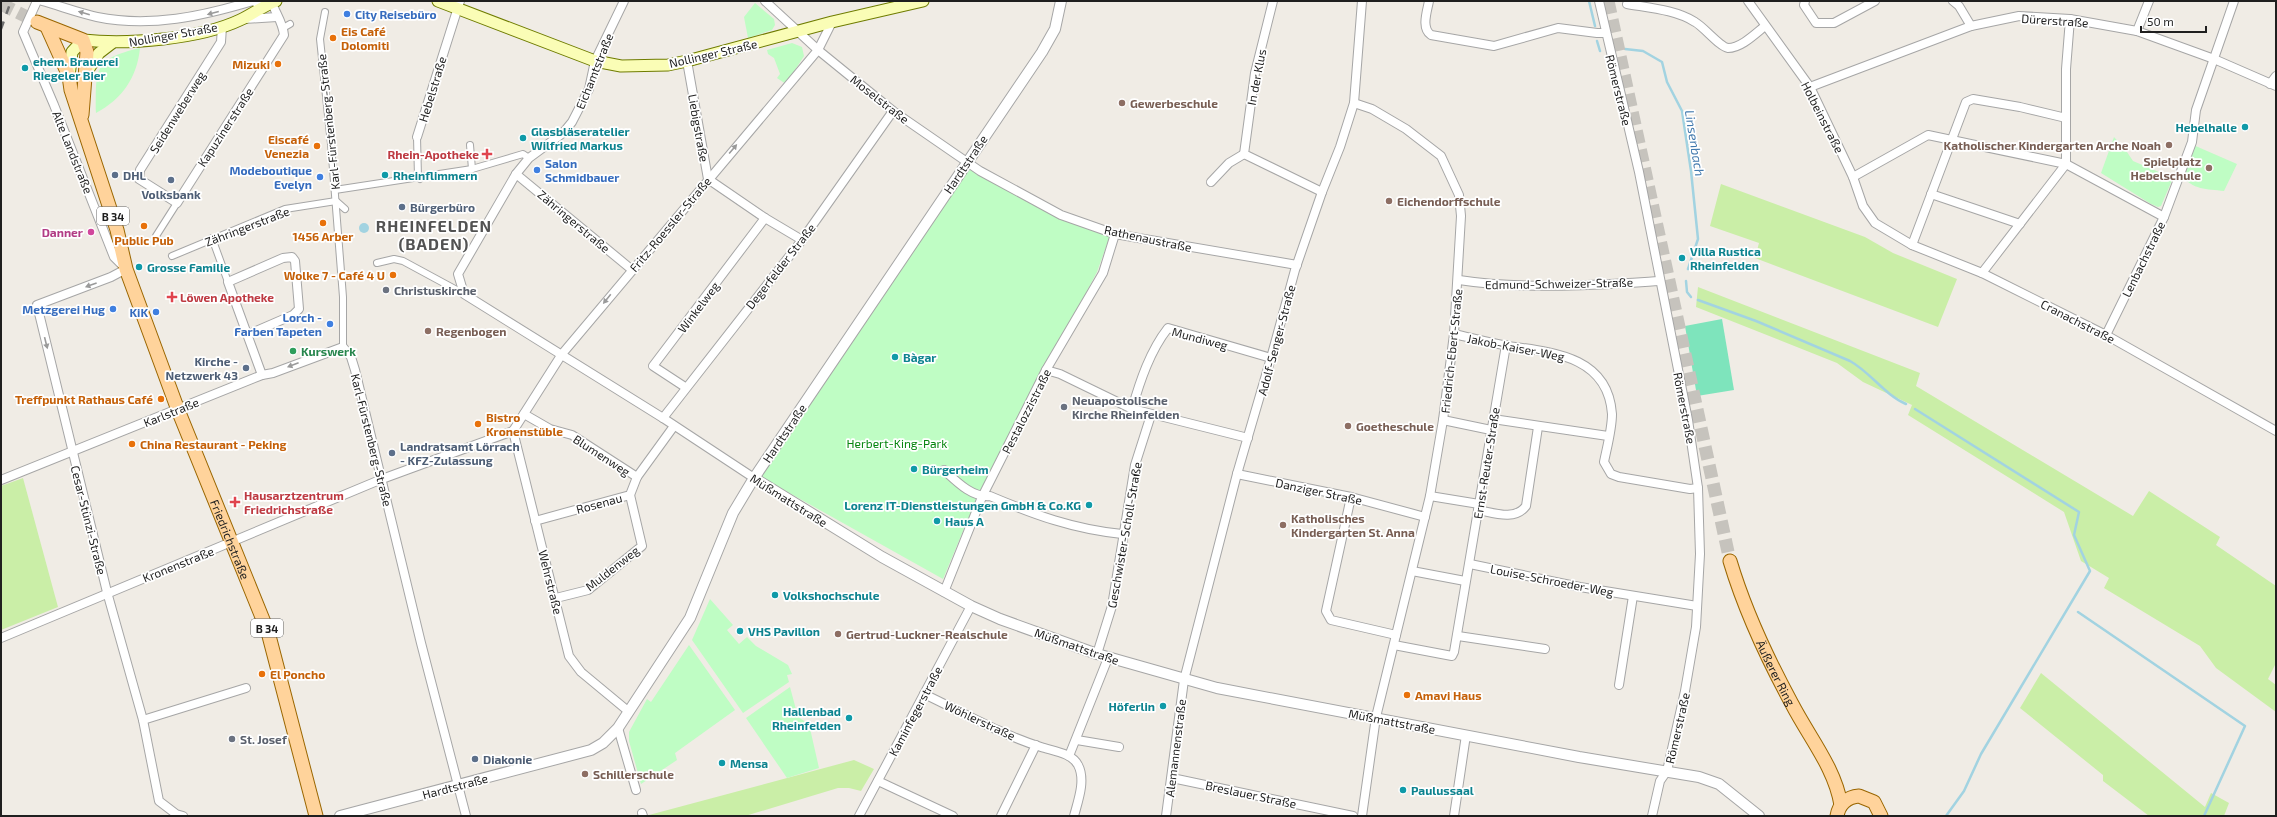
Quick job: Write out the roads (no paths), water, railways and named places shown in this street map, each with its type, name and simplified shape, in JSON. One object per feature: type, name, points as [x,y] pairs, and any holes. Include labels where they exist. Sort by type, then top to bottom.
[{"type":"main road","name":"Nollinger Straße","points":[[438,1],[459,5],[596,61],[621,66],[668,65],[687,61],[832,22],[923,1]]},
{"type":"main road","name":"Nollinger Straße","points":[[83,40],[112,43],[179,36],[222,26],[240,20],[270,3]]},
{"type":"main road","name":"B 34","points":[[69,76],[42,24],[83,40]]},
{"type":"main road","name":"B 34","points":[[82,118],[87,52],[83,40]]},
{"type":"main road","name":"B 34","points":[[83,40],[72,52],[69,76],[71,90],[82,118],[117,230],[126,269]]},
{"type":"main road","name":"Nollinger Straße","points":[[85,74],[99,53],[112,43]]},
{"type":"main road","name":"Friedrichstraße","points":[[126,269],[178,410],[268,632],[316,816]]},
{"type":"main road","name":"Äußerer Ring","points":[[1730,561],[1749,618],[1763,648],[1792,705],[1835,778],[1859,796],[1874,802],[1881,816]]},
{"type":"main road","name":"Äußerer Ring","points":[[1835,778],[1838,813]]},
{"type":"main road","points":[[1838,813],[1850,798],[1859,796]]},
{"type":"street","name":"Alte Landstraße","points":[[37,1],[23,32],[54,105],[114,257],[126,269]]},
{"type":"street","points":[[42,1],[97,17],[143,22],[208,15],[253,1],[270,3]]},
{"type":"street","name":"Eichamtstraße","points":[[464,294],[458,274],[516,174],[530,158],[563,133],[572,122],[589,89],[596,61],[624,1]]},
{"type":"street","name":"Moselstraße","points":[[765,1],[818,50],[893,111],[967,161]]},
{"type":"street","name":"Hardtstraße","points":[[340,816],[591,750],[603,743],[618,728],[690,618],[733,512],[754,478],[1050,40],[1058,20],[1061,1]]},
{"type":"street","name":"In der Klus","points":[[1244,154],[1255,73],[1273,1]]},
{"type":"street","name":"Adolf-Senger-Straße","points":[[1184,680],[1237,474],[1272,358],[1297,265],[1322,192],[1340,147],[1354,103],[1362,1]]},
{"type":"street","points":[[1429,1],[1425,27],[1426,31],[1431,35],[1494,46],[1558,28],[1597,34],[1605,32]]},
{"type":"street","name":"Römerstraße","points":[[1599,1],[1605,32],[1639,172],[1659,281],[1688,420],[1698,488],[1700,550],[1697,606],[1690,666],[1667,771],[1660,781],[1652,816]]},
{"type":"street","name":"Holbeinstraße","points":[[1748,1],[1810,87],[1853,177],[1863,206],[1875,223]]},
{"type":"street","points":[[1805,1],[1804,6],[1816,23],[1834,23],[1875,1]]},
{"type":"street","points":[[1953,1],[1959,6],[1971,26]]},
{"type":"street","points":[[2137,31],[2149,1]]},
{"type":"street","points":[[2164,217],[2192,142],[2196,110],[2234,1]]},
{"type":"street","name":"Kapuzinerstraße","points":[[156,236],[284,35],[287,26],[277,18],[270,3]]},
{"type":"street","points":[[1628,4],[1668,11],[1691,20],[1707,30],[1720,45],[1727,48],[1736,47],[1765,26]]},
{"type":"street","name":"Hebelstraße","points":[[419,178],[417,137],[459,5]]},
{"type":"street","name":"Karl-Fürstenberg-Straße","points":[[325,12],[320,39],[336,201],[343,297],[342,346],[351,357],[356,370],[457,786],[466,816]]},
{"type":"street","name":"Dürerstraße","points":[[1810,87],[1971,26],[2019,16],[2070,19],[2137,31],[2214,58],[2273,85]]},
{"type":"street","points":[[240,20],[277,18]]},
{"type":"street","points":[[1982,272],[2066,164],[2066,69],[2070,19]]},
{"type":"street","name":"Fritz-Roessler-Straße","points":[[513,430],[562,354],[631,269],[818,50],[832,22]]},
{"type":"street","name":"Seidenweberweg","points":[[177,203],[139,179],[140,170],[221,42],[222,26]]},
{"type":"street","name":"Liebigstraße","points":[[687,61],[708,179],[765,218],[802,240]]},
{"type":"street","points":[[2273,85],[2276,76]]},
{"type":"street","points":[[1912,245],[1950,140],[1966,102],[1973,99],[2020,107],[2066,118]]},
{"type":"street","name":"Friedrich-Ebert-Straße","points":[[1354,103],[1372,109],[1406,129],[1441,156],[1459,195],[1461,216],[1454,334],[1443,420],[1430,496],[1376,717],[1362,816]]},
{"type":"street","name":"Degerfelder Straße","points":[[662,418],[802,240],[893,111]]},
{"type":"street","points":[[1853,177],[1928,135],[2066,164]]},
{"type":"street","points":[[470,145],[472,169]]},
{"type":"street","points":[[335,190],[472,169],[523,154],[530,158]]},
{"type":"street","points":[[1210,182],[1229,163],[1244,154],[1322,192]]},
{"type":"street","name":"Rathenaustraße","points":[[967,161],[980,170],[1061,215],[1115,234],[1297,265]]},
{"type":"street","name":"Lenbachstraße","points":[[2066,164],[2164,217],[2106,335]]},
{"type":"street","name":"Zähringerstraße","points":[[516,174],[631,269]]},
{"type":"street","points":[[1931,194],[2020,224]]},
{"type":"street","points":[[336,201],[345,209]]},
{"type":"street","name":"Zähringerstraße","points":[[172,256],[212,238],[285,209],[336,201]]},
{"type":"street","name":"Winkelweg","points":[[685,387],[653,366],[765,218]]},
{"type":"street","name":"Cranachstraße","points":[[1875,223],[1912,245],[1982,272],[2106,335],[2276,431]]},
{"type":"street","name":"Pestalozzistraße","points":[[944,592],[982,497],[1046,370],[1103,273],[1115,234]]},
{"type":"street","points":[[212,238],[262,375]]},
{"type":"street","points":[[228,282],[284,258],[292,257],[295,261],[299,305],[296,313],[247,335]]},
{"type":"street","points":[[377,263],[394,259],[403,261],[464,294]]},
{"type":"street","name":"Cesar-Stünzi-Straße","points":[[126,269],[112,277],[37,305],[107,592],[143,720],[159,801],[176,814],[183,816]]},
{"type":"street","name":"Edmund-Schweizer-Straße","points":[[1458,280],[1484,284],[1523,286],[1659,281]]},
{"type":"street","name":"Müßmattstraße","points":[[464,294],[562,354],[754,478],[882,557],[944,592],[1000,619],[1108,658],[1217,688],[1376,717],[1579,758],[1699,777],[1719,784],[1759,816]]},
{"type":"street","name":"Mundiweg","points":[[1132,409],[1142,377],[1157,346],[1168,328],[1272,358]]},
{"type":"street","name":"Jakob-Kaiser-Weg","points":[[1454,334],[1568,356],[1590,370],[1605,388],[1610,401],[1611,425],[1604,462],[1611,474],[1627,479],[1698,488]]},
{"type":"street","name":"Ernst-Reuter-Straße","points":[[1394,645],[1452,656],[1458,636],[1465,581],[1470,564],[1478,507],[1506,345]]},
{"type":"street","name":"Karlstraße","points":[[1,480],[262,375],[273,373],[342,346]]},
{"type":"street","points":[[1046,370],[1060,374],[1132,409],[1151,415],[1248,438]]},
{"type":"street","name":"Blumenweg","points":[[524,414],[550,429],[572,435],[637,477]]},
{"type":"street","name":"Geschwister-Scholl-Straße","points":[[1097,654],[1112,606],[1122,534],[1135,465],[1151,415]]},
{"type":"street","points":[[1493,419],[1538,427],[1608,436]]},
{"type":"street","points":[[1443,420],[1491,430]]},
{"type":"street","name":"Rosenau","points":[[535,521],[630,495],[637,477],[674,426]]},
{"type":"street","points":[[1430,496],[1512,515],[1521,513],[1526,506],[1538,427]]},
{"type":"street","name":"Kronenstraße","points":[[1,638],[107,592],[232,542],[382,479],[513,430]]},
{"type":"street","name":"Wehrstraße","points":[[513,430],[570,656],[581,672],[628,711]]},
{"type":"street","points":[[944,470],[960,485],[982,497],[990,496],[1045,518],[1086,530],[1122,534]]},
{"type":"street","name":"Danziger Straße","points":[[1237,474],[1351,497],[1425,517]]},
{"type":"street","name":"Muldenweg","points":[[556,598],[588,590],[642,546],[630,495]]},
{"type":"street","points":[[1351,497],[1326,611],[1331,620],[1396,635]]},
{"type":"street","name":"Louise-Schroeder-Weg","points":[[1470,564],[1633,596],[1697,606]]},
{"type":"street","points":[[1412,571],[1465,581]]},
{"type":"street","points":[[1619,685],[1633,596]]},
{"type":"street","name":"Kaminfegerstraße","points":[[859,816],[971,606]]},
{"type":"street","points":[[1458,636],[1545,649]]},
{"type":"street","points":[[1074,816],[1080,793],[1081,775],[1078,764],[1069,756],[1108,658]]},
{"type":"street","name":"Alemannenstraße","points":[[1166,816],[1184,680]]},
{"type":"street","points":[[143,720],[246,688]]},
{"type":"street","name":"Wöhlerstraße","points":[[924,694],[1036,745],[1069,756]]},
{"type":"street","points":[[618,728],[636,790]]},
{"type":"street","points":[[1454,816],[1466,735]]},
{"type":"street","points":[[1076,740],[1119,747]]},
{"type":"street","points":[[1001,816],[1036,745]]},
{"type":"street","name":"Breslauer Straße","points":[[1172,778],[1353,816]]},
{"type":"street","points":[[878,781],[953,816]]},
{"type":"water","points":[[362,223],[366,223],[368,224],[368,232],[362,233],[359,230],[359,226]]},
{"type":"waterway","points":[[1589,1],[1595,26]]},
{"type":"waterway","points":[[1597,41],[1600,51]]},
{"type":"waterway","name":"Linsenbach","points":[[1625,49],[1643,51],[1662,62],[1667,82],[1682,111],[1691,171],[1698,239],[1688,269]]},
{"type":"waterway","points":[[1686,281],[1687,292],[1691,297]]},
{"type":"waterway","points":[[1698,300],[1756,321],[1850,361],[1864,371],[1891,395],[1906,404]]},
{"type":"waterway","points":[[1915,409],[2079,512],[2074,535],[2090,571],[1981,754],[1964,791],[1946,816]]},
{"type":"waterway","points":[[2078,612],[2245,726],[2204,816]]},
{"type":"tunnel","points":[[1608,1],[1730,561]]},
{"type":"tunnel","points":[[1,4],[37,22]]},
{"type":"railway","points":[[1,29],[11,1]]},
{"type":"place","name":"City Reisebüro","points":[[347,14]]},
{"type":"place","name":"Eis Café Dolomiti","points":[[333,38]]},
{"type":"place","name":"Mizuki","points":[[278,64]]},
{"type":"place","name":"ehem. Brauerei Riegeler Bier","points":[[25,68]]},
{"type":"place","name":"Gewerbeschule","points":[[1122,103]]},
{"type":"place","name":"Hebelhalle","points":[[2245,127]]},
{"type":"place","name":"Glasbläseratelier Wilfried Markus","points":[[523,138]]},
{"type":"place","name":"Katholischer Kindergarten Arche Noah","points":[[2169,145]]},
{"type":"place","name":"Eiscafé Venezia","points":[[317,146]]},
{"type":"place","name":"Rhein-Apotheke","points":[[487,154]]},
{"type":"place","name":"Spielplatz Hebelschule","points":[[2209,168]]},
{"type":"place","name":"Salon Schmidbauer","points":[[537,170]]},
{"type":"place","name":"DHL","points":[[115,175]]},
{"type":"place","name":"Rheinflimmern","points":[[385,175]]},
{"type":"place","name":"Modeboutique Evelyn","points":[[320,177]]},
{"type":"place","name":"Volksbank","points":[[171,180]]},
{"type":"place","name":"Eichendorffschule","points":[[1389,201]]},
{"type":"place","name":"Bürgerbüro","points":[[402,207]]},
{"type":"place","name":"1456 Arber","points":[[323,223]]},
{"type":"place","name":"Public Pub","points":[[144,226]]},
{"type":"place","name":"Danner","points":[[91,232]]},
{"type":"place","name":"Villa Rustica Rheinfelden","points":[[1682,258]]},
{"type":"place","name":"Grosse Familie","points":[[139,267]]},
{"type":"place","name":"Wolke 7 - Café 4 U","points":[[393,275]]},
{"type":"place","name":"Christuskirche","points":[[386,290]]},
{"type":"place","name":"Löwen Apotheke","points":[[172,297]]},
{"type":"place","name":"Metzgerei Hug","points":[[113,309]]},
{"type":"place","name":"KiK","points":[[156,312]]},
{"type":"place","name":"Lorch - Farben Tapeten","points":[[330,324]]},
{"type":"place","name":"Regenbogen","points":[[428,331]]},
{"type":"place","name":"Kurswerk","points":[[293,351]]},
{"type":"place","name":"Bàgar","points":[[895,357]]},
{"type":"place","name":"Kirche - Netzwerk 43","points":[[246,368]]},
{"type":"place","name":"Treffpunkt Rathaus Café","points":[[161,399]]},
{"type":"place","name":"Neuapostolische Kirche Rheinfelden","points":[[1064,407]]},
{"type":"place","name":"Bistro Kronenstüble","points":[[478,424]]},
{"type":"place","name":"Goetheschule","points":[[1348,426]]},
{"type":"place","name":"China Restaurant - Peking","points":[[132,444]]},
{"type":"place","name":"Landratsamt Lörrach - KFZ-Zulassung","points":[[392,453]]},
{"type":"place","name":"Bürgerheim","points":[[914,469]]},
{"type":"place","name":"Hausarztzentrum Friedrichstraße","points":[[235,502]]},
{"type":"place","name":"Lorenz IT-Dienstleistungen GmbH & Co.KG","points":[[1089,505]]},
{"type":"place","name":"Haus A","points":[[937,521]]},
{"type":"place","name":"Katholisches Kindergarten St. Anna","points":[[1283,525]]},
{"type":"place","name":"Volkshochschule","points":[[775,595]]},
{"type":"place","name":"VHS Pavillon","points":[[740,631]]},
{"type":"place","name":"Gertrud-Luckner-Realschule","points":[[838,634]]},
{"type":"place","name":"El Poncho","points":[[262,674]]},
{"type":"place","name":"Amavi Haus","points":[[1407,695]]},
{"type":"place","name":"Höferlin","points":[[1163,706]]},
{"type":"place","name":"Hallenbad Rheinfelden","points":[[849,718]]},
{"type":"place","name":"St. Josef","points":[[232,739]]},
{"type":"place","name":"Diakonie","points":[[475,759]]},
{"type":"place","name":"Mensa","points":[[722,763]]},
{"type":"place","name":"Schillerschule","points":[[585,774]]},
{"type":"place","name":"Paulussaal","points":[[1403,790]]},
{"type":"district","name":"RHEINFELDEN (BADEN)","points":[[434,234]]},
{"type":"park label","name":"Herbert-King-Park","points":[[897,443]]}]
